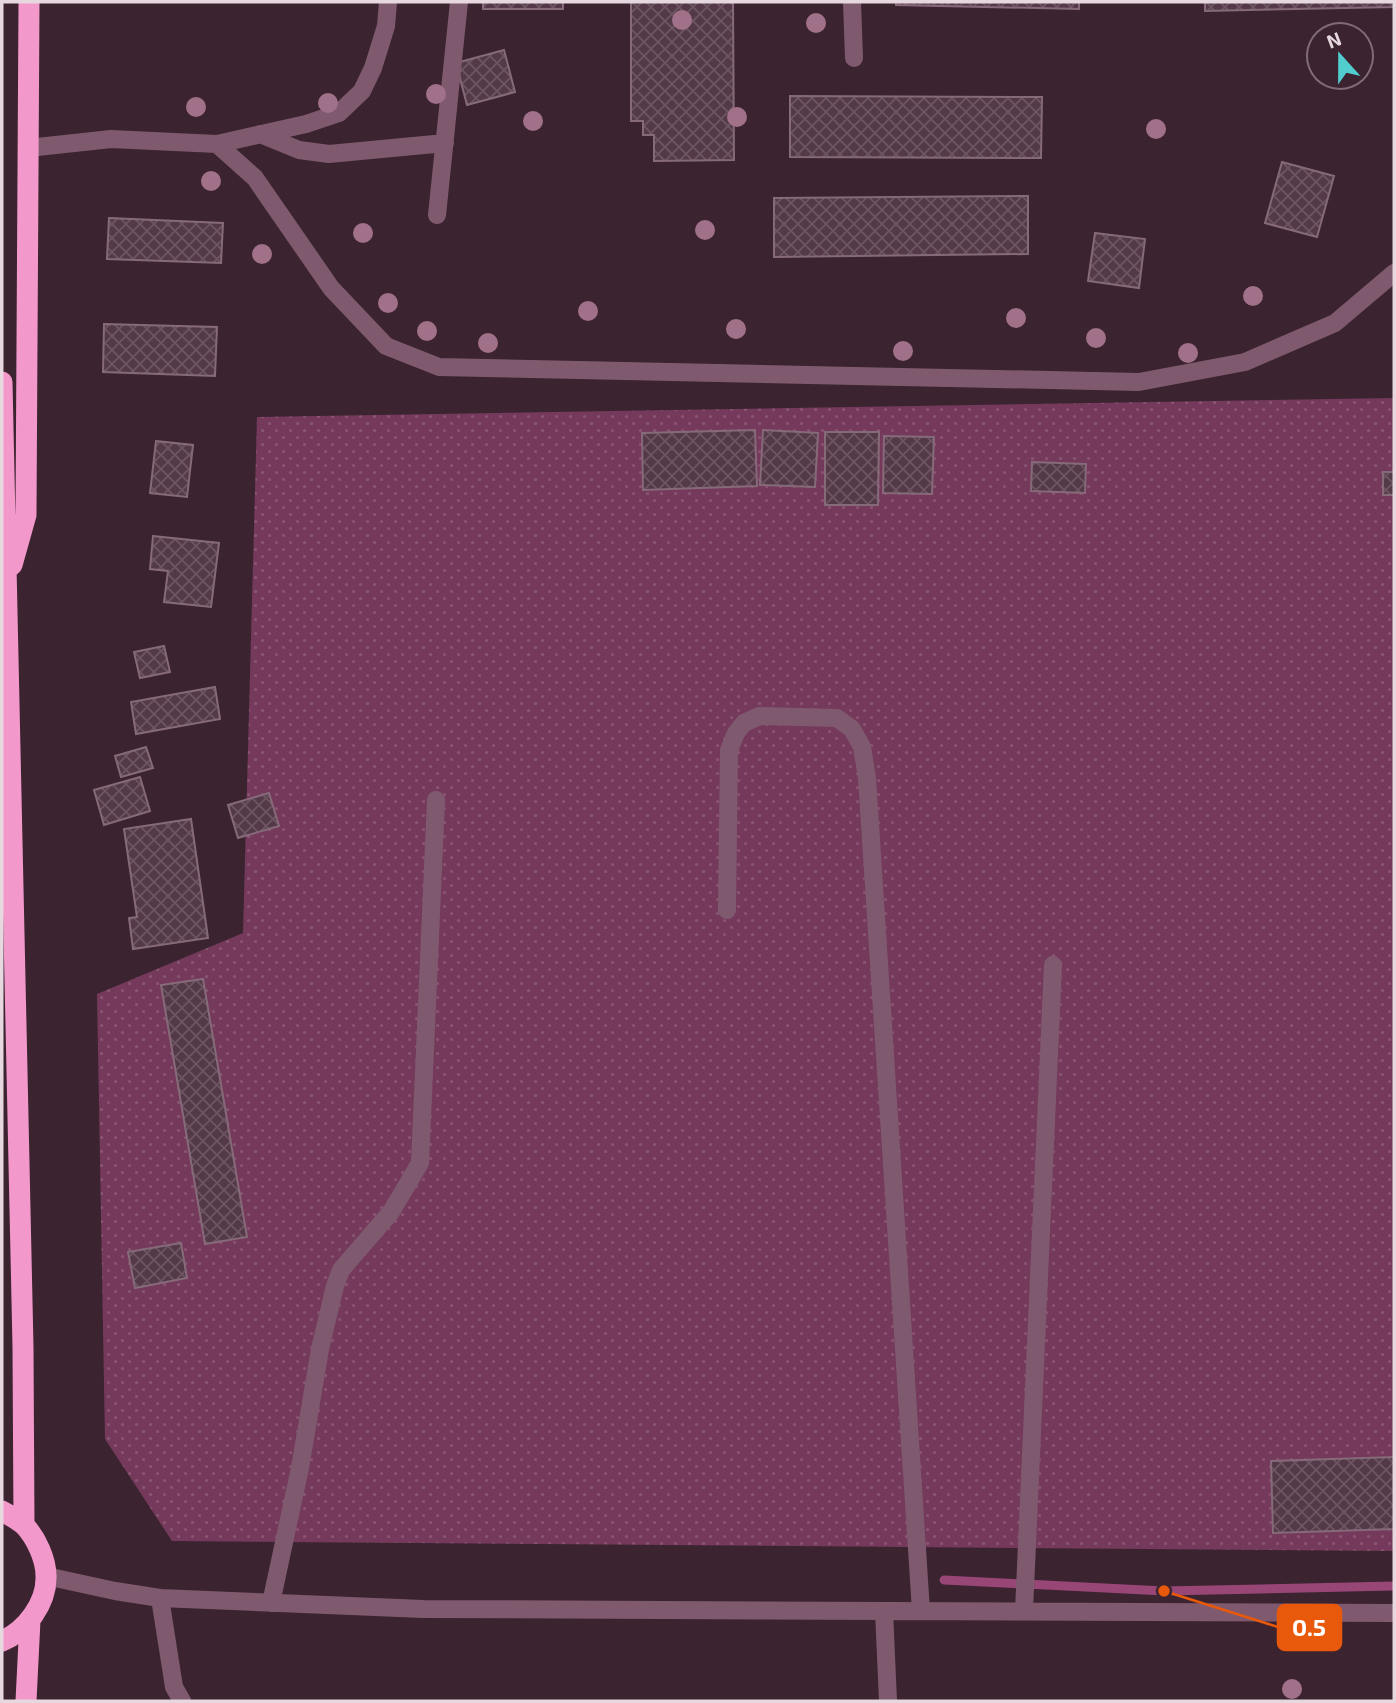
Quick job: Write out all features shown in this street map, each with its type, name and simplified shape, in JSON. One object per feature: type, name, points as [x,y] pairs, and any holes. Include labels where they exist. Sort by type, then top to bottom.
[{"type":"highway","points":[[6,585],[26,515],[29,2]]},
{"type":"highway","points":[[2,382],[23,1347],[24,1525]]},
{"type":"highway","points":[[2,1511],[24,1525],[39,1546],[46,1576],[42,1597],[30,1620],[2,1641]]},
{"type":"highway","points":[[26,1701],[30,1620]]},
{"type":"street","points":[[28,148],[111,139],[217,144],[306,124],[339,113],[362,91],[373,68],[386,26],[388,2]]},
{"type":"street","points":[[437,215],[460,2]]},
{"type":"street","points":[[852,2],[854,58]]},
{"type":"street","points":[[260,134],[299,150],[329,154],[445,143]]},
{"type":"street","points":[[217,144],[255,178],[331,288],[386,345],[439,367],[1139,382],[1245,362],[1335,323],[1394,273]]},
{"type":"street","points":[[727,911],[729,750],[736,733],[744,723],[759,716],[837,718],[852,729],[862,747],[867,778],[921,1611]]},
{"type":"street","points":[[271,1603],[300,1468],[320,1349],[335,1286],[341,1270],[391,1212],[420,1163],[436,800]]},
{"type":"street","points":[[1024,1611],[1053,965]]},
{"type":"street","points":[[46,1576],[160,1598],[423,1609],[1394,1613]]},
{"type":"street","points":[[160,1598],[174,1687],[182,1701]]},
{"type":"street","points":[[884,1611],[888,1701]]},
{"type":"shaded area","points":[[1394,398],[1394,1551],[172,1541],[105,1439],[97,994],[243,933],[257,417]]},
{"type":"building","points":[[483,2],[563,2],[563,9],[483,9]]},
{"type":"building","points":[[631,2],[733,2],[734,160],[654,161],[654,135],[643,135],[643,121],[631,121]]},
{"type":"building","points":[[896,2],[1079,2],[1079,9],[896,5]]},
{"type":"building","points":[[1205,2],[1394,2],[1394,7],[1205,11]]},
{"type":"building","points":[[504,50],[515,92],[467,105],[456,63]]},
{"type":"building","points":[[790,96],[1042,97],[1041,158],[790,157]]},
{"type":"building","points":[[1282,162],[1334,176],[1317,237],[1265,223]]},
{"type":"building","points":[[1028,196],[1028,254],[774,257],[774,198]]},
{"type":"building","points":[[109,218],[223,223],[221,263],[107,259]]},
{"type":"building","points":[[1095,233],[1145,239],[1139,288],[1088,281]]},
{"type":"building","points":[[104,324],[217,327],[215,376],[103,372]]},
{"type":"building","points":[[755,430],[757,486],[643,490],[642,433]]},
{"type":"building","points":[[763,430],[818,433],[815,487],[760,485]]},
{"type":"building","points":[[825,432],[879,432],[878,505],[825,505]]},
{"type":"building","points":[[884,436],[934,437],[932,494],[883,493]]},
{"type":"building","points":[[156,441],[193,445],[187,497],[150,493]]},
{"type":"building","points":[[1032,462],[1086,464],[1085,493],[1031,491]]},
{"type":"building","points":[[1383,472],[1394,472],[1394,495],[1383,495]]},
{"type":"building","points":[[153,536],[219,543],[211,607],[164,602],[168,571],[150,569]]},
{"type":"building","points":[[164,646],[170,672],[140,678],[134,652]]},
{"type":"building","points":[[215,687],[220,719],[136,734],[131,702]]},
{"type":"building","points":[[146,747],[153,768],[121,777],[115,756]]},
{"type":"building","points":[[140,777],[150,811],[104,825],[94,790]]},
{"type":"building","points":[[269,793],[279,826],[238,838],[228,805]]},
{"type":"building","points":[[191,819],[208,938],[133,949],[129,918],[137,917],[124,829]]},
{"type":"building","points":[[203,979],[247,1237],[205,1244],[161,985]]},
{"type":"building","points":[[181,1243],[187,1278],[135,1288],[128,1252]]},
{"type":"building","points":[[1394,1457],[1394,1529],[1273,1533],[1271,1461]]},
{"type":"waterway","points":[[944,1580],[1164,1591],[1394,1586]]},
{"type":"place","name":"0.5","points":[[1164,1591]]}]
